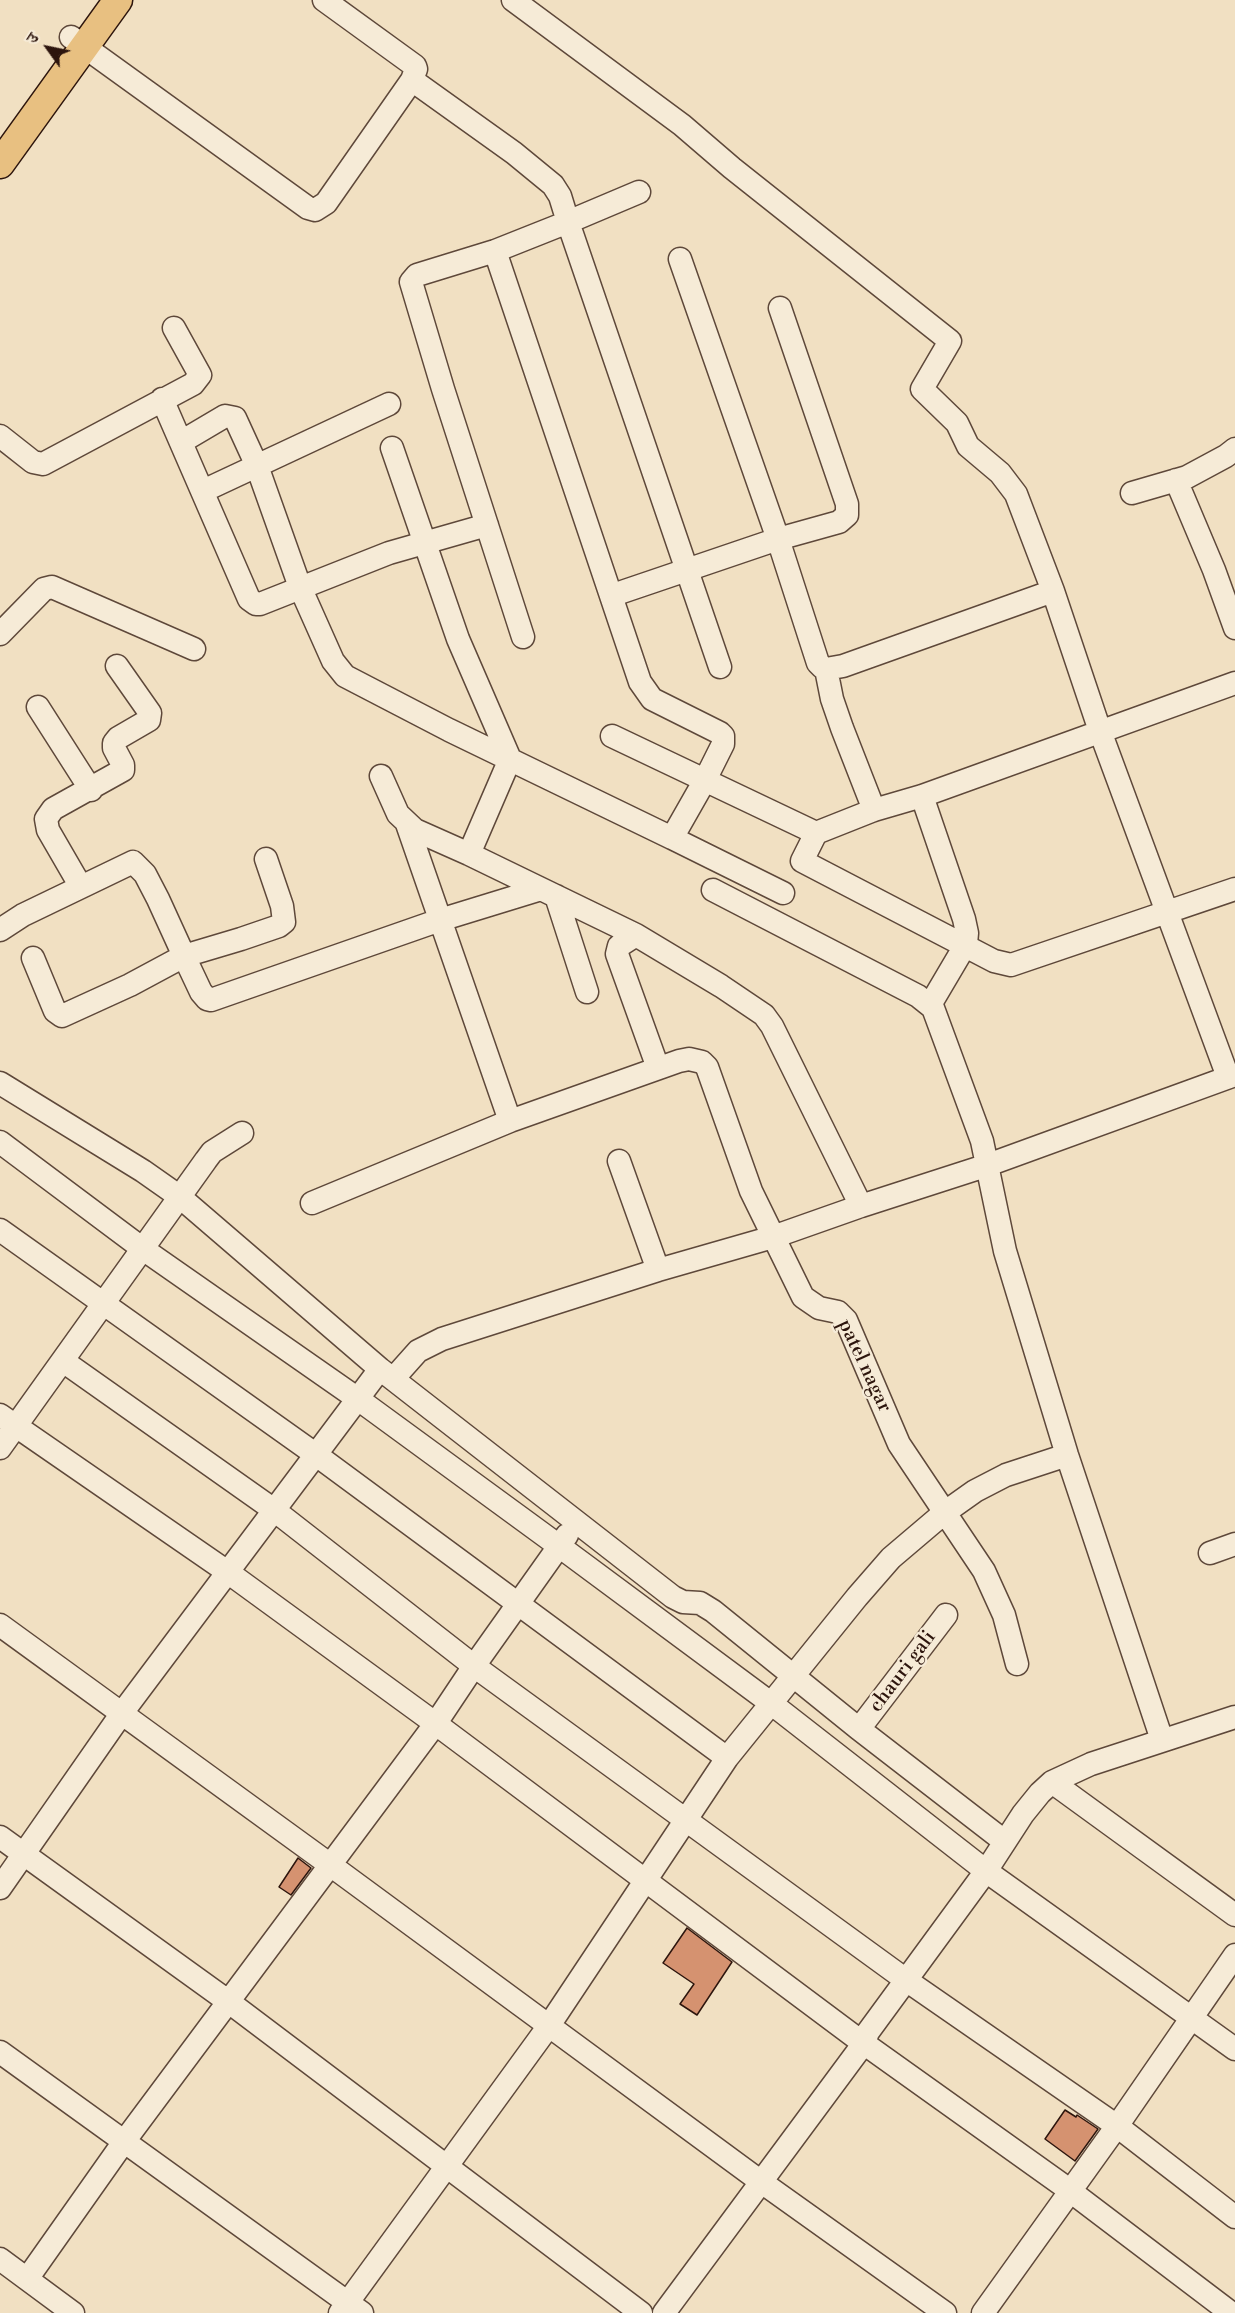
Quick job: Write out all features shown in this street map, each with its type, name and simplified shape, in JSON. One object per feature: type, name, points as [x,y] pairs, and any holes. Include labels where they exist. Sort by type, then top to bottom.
[{"type":"main road","points":[[0,164],[78,42],[97,0]]},
{"type":"main road","points":[[0,136],[78,42],[118,0]]},
{"type":"street","points":[[78,42],[308,208],[315,210],[326,203],[412,80],[415,66],[324,0]]},
{"type":"street","points":[[0,1888],[122,1713],[229,1573],[315,1454],[358,1399],[418,1351],[442,1340],[658,1270],[773,1237],[985,1166],[1231,1076],[1100,731],[1053,591],[1010,483],[968,446],[957,423],[922,389],[950,342],[732,168],[682,125],[513,0]]},
{"type":"street","points":[[412,80],[514,153],[553,185],[560,196],[720,667]]},
{"type":"street","points":[[523,637],[442,389],[411,282],[417,275],[495,251],[639,192]]},
{"type":"street","points":[[495,251],[613,595],[640,682],[652,699],[723,736],[723,744],[672,838]]},
{"type":"street","points":[[680,259],[778,539],[818,663],[826,669],[839,718],[874,810]]},
{"type":"street","points":[[613,595],[778,539],[839,522],[845,518],[848,511],[780,308]]},
{"type":"street","points":[[0,436],[33,462],[43,464],[193,384],[200,375],[174,328]]},
{"type":"street","points":[[162,399],[249,599],[253,603],[260,604],[389,553],[487,525]]},
{"type":"street","points":[[203,491],[389,404]]},
{"type":"street","points":[[181,442],[229,415],[235,418],[257,466],[300,587],[333,661],[345,676],[783,893]]},
{"type":"street","points":[[392,448],[458,639],[510,759],[469,854]]},
{"type":"street","points":[[1132,493],[1197,472],[1235,449]]},
{"type":"street","points":[[1176,480],[1214,570],[1235,628]]},
{"type":"street","points":[[0,634],[44,589],[52,587],[195,649]]},
{"type":"street","points":[[826,669],[843,666],[1053,591]]},
{"type":"street","points":[[81,886],[48,830],[46,819],[53,809],[91,790],[123,770],[114,743],[118,738],[149,720],[150,713],[117,666]]},
{"type":"street","points":[[770,918],[816,833],[874,810],[922,796],[1235,683]]},
{"type":"street","points":[[38,707],[91,790]]},
{"type":"street","points":[[612,736],[816,833]]},
{"type":"street","points":[[381,776],[398,814],[407,824],[636,935],[721,986],[764,1015],[772,1026],[861,1206]]},
{"type":"street","points":[[922,796],[967,933],[966,944],[930,1005]]},
{"type":"street","points":[[407,824],[510,1121]]},
{"type":"street","points":[[33,958],[55,1011],[62,1016],[130,985],[184,956],[282,924],[285,918],[266,859]]},
{"type":"street","points":[[802,861],[966,944],[994,961],[1011,964],[1235,889]]},
{"type":"street","points":[[0,930],[23,915],[131,862],[137,864],[158,899],[201,992],[211,1000],[440,920],[548,893]]},
{"type":"street","points":[[713,890],[918,996],[930,1005],[938,1018],[982,1141],[985,1166],[1005,1251],[1066,1455],[1162,1740]]},
{"type":"street","points":[[548,893],[587,992]]},
{"type":"street","points":[[636,935],[619,946],[617,954],[658,1068]]},
{"type":"street","name":"patel nagar","points":[[312,1203],[510,1121],[658,1068],[689,1059],[702,1062],[706,1067],[751,1191],[807,1302],[819,1308],[838,1312],[846,1320],[899,1444],[944,1513]]},
{"type":"street","points":[[0,1083],[143,1171],[180,1197],[387,1374],[673,1597],[683,1602],[700,1603],[713,1611],[859,1729],[1005,1841]]},
{"type":"street","points":[[0,1448],[8,1421],[63,1362],[213,1152],[242,1132]]},
{"type":"street","points":[[0,1142],[143,1249],[358,1399],[560,1546],[772,1704],[986,1871],[1235,2049]]},
{"type":"street","points":[[619,1161],[658,1270]]},
{"type":"street","points":[[0,1230],[315,1454],[727,1758]]},
{"type":"street","points":[[63,1362],[274,1510],[474,1666],[906,1980],[1117,2126],[1235,2217]]},
{"type":"street","points":[[8,1421],[229,1573],[864,2043],[1070,2191],[1231,2313]]},
{"type":"street","points":[[0,2052],[350,2310],[448,2166],[548,2026],[727,1758],[891,1558],[944,1513],[975,1491],[1006,1475],[1066,1455]]},
{"type":"street","points":[[944,1513],[965,1539],[984,1571],[1004,1615],[1017,1664]]},
{"type":"street","points":[[27,2279],[123,2143],[329,1864],[436,1724],[474,1666],[577,1522]]},
{"type":"street","points":[[1210,1553],[1235,1544]]},
{"type":"street","name":"chauri gali","points":[[859,1729],[946,1615]]},
{"type":"street","points":[[0,1625],[760,2181],[945,2313]]},
{"type":"street","points":[[664,2313],[864,2043],[868,2032],[986,1871],[1023,1814],[1052,1782],[1091,1764],[1235,1717]]},
{"type":"street","points":[[1052,1782],[1235,1915]]},
{"type":"street","points":[[0,1837],[229,2002],[641,2313]]},
{"type":"street","points":[[983,2313],[1117,2126],[1235,1955]]},
{"type":"street","points":[[0,2259],[73,2313]]},
{"type":"building","points":[[298,1858],[311,1868],[291,1895],[279,1887]]},
{"type":"building","points":[[687,1928],[732,1962],[697,2015],[680,2004],[694,1984],[663,1963]]},
{"type":"building","points":[[1065,2110],[1098,2129],[1075,2161],[1045,2139]]}]
